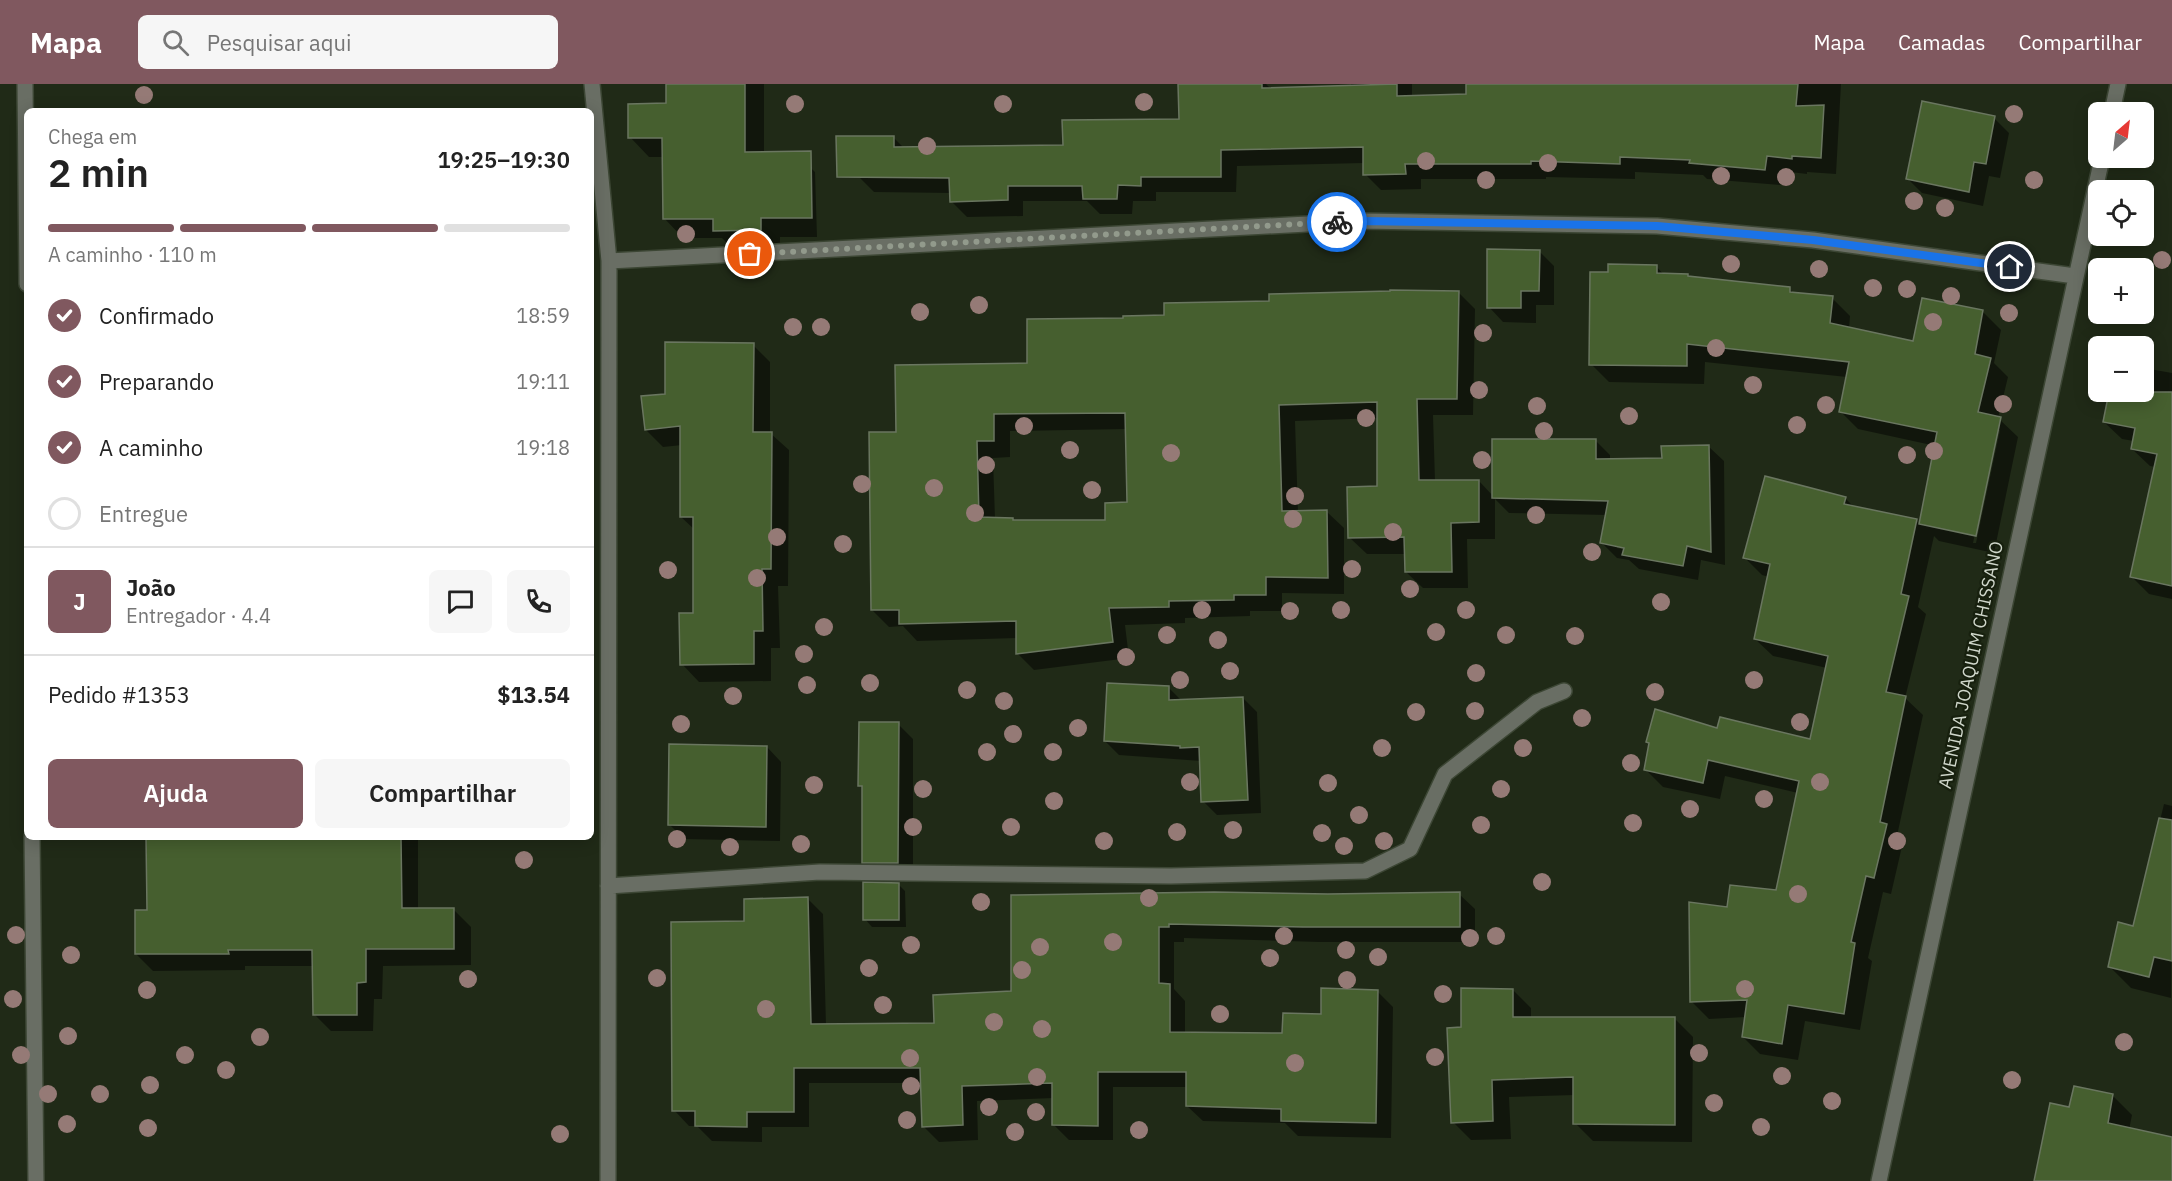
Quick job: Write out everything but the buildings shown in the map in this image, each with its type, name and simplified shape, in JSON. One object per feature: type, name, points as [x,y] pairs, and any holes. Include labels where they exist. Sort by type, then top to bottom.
[{"type":"street","points":[[25,84],[25,108]]},
{"type":"street","points":[[592,84],[609,261],[608,1181]]},
{"type":"street","points":[[2114,102],[2118,84]]},
{"type":"street","name":"AVENIDA JOAQUIM CHISSANO","points":[[1880,1181],[2100,168]]},
{"type":"street","points":[[609,261],[1363,221],[1657,226],[1813,240],[2075,276]]},
{"type":"street","points":[[608,886],[819,872],[1171,876],[1365,871],[1410,849],[1445,774],[1537,702],[1564,691]]},
{"type":"street","points":[[32,840],[36,1181]]},
{"type":"way so far","points":[[750,254],[1337,222]]},
{"type":"route","points":[[1337,222],[1657,226],[1813,240],[2010,267]]}]
